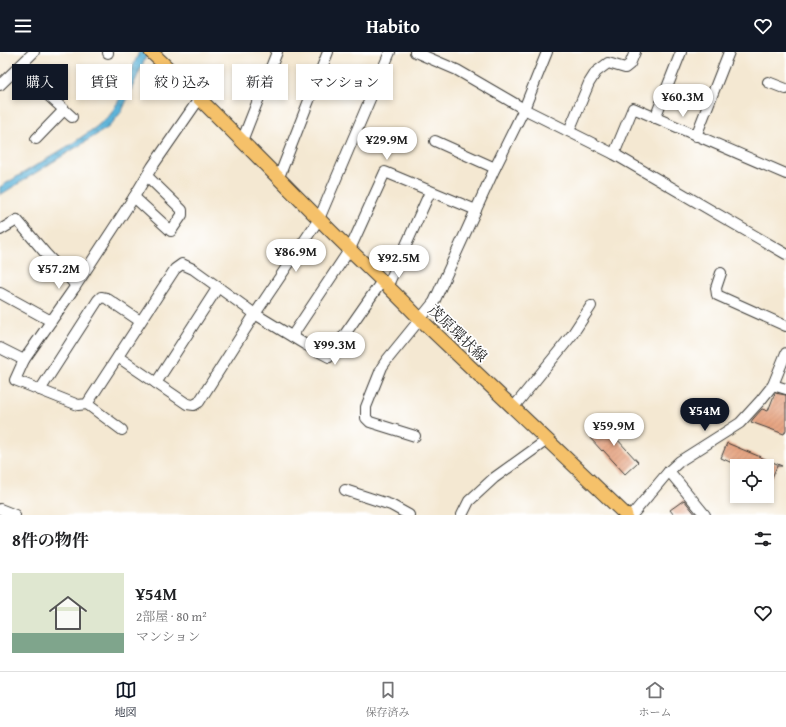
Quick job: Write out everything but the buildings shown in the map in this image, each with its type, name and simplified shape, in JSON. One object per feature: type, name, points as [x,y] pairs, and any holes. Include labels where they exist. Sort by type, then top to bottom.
[{"type":"main road","name":"茂原環状線","points":[[157,54],[166,64]]},
{"type":"main road","name":"茂原環状線","points":[[200,100],[420,319],[626,515]]},
{"type":"street","points":[[242,141],[277,52]]},
{"type":"street","points":[[279,177],[328,52]]},
{"type":"street","points":[[118,357],[187,404],[194,405],[200,402],[255,314],[319,219],[390,52]]},
{"type":"street","points":[[415,436],[370,422],[366,418],[366,407],[382,367],[434,302],[495,168],[524,109],[547,52]]},
{"type":"street","points":[[569,131],[589,83],[596,72],[608,63],[625,68],[630,64],[635,52]]},
{"type":"street","points":[[655,118],[681,52]]},
{"type":"street","points":[[696,136],[729,52]]},
{"type":"street","points":[[422,53],[457,70],[524,109],[614,154],[786,254]]},
{"type":"street","points":[[21,64],[29,54]]},
{"type":"street","points":[[0,85],[12,74]]},
{"type":"street","points":[[768,82],[786,89]]},
{"type":"street","points":[[36,139],[68,113],[54,100]]},
{"type":"street","points":[[122,430],[87,404],[78,405],[15,380],[24,360],[75,287],[134,197],[146,176],[198,100]]},
{"type":"street","points":[[614,154],[633,108],[786,174]]},
{"type":"street","points":[[435,141],[495,168]]},
{"type":"street","points":[[292,336],[350,249],[385,172],[476,210]]},
{"type":"street","points":[[134,197],[171,231],[182,215],[182,210],[146,176]]},
{"type":"street","points":[[87,404],[175,269],[182,264],[193,269],[255,314],[306,345],[330,357],[385,283],[430,192]]},
{"type":"street","points":[[0,230],[17,220],[46,254],[73,282],[75,287]]},
{"type":"street","points":[[720,273],[716,288],[717,295],[786,326]]},
{"type":"street","points":[[156,383],[218,287]]},
{"type":"street","points":[[0,293],[51,321]]},
{"type":"street","points":[[40,390],[101,297],[106,298],[140,321]]},
{"type":"street","points":[[513,408],[572,335],[591,306]]},
{"type":"street","points":[[0,348],[24,360]]},
{"type":"street","points":[[632,515],[669,471],[680,461],[740,423],[761,400],[772,385],[786,353]]},
{"type":"street","points":[[772,385],[786,389]]},
{"type":"street","points":[[462,515],[469,500],[494,478],[547,440]]},
{"type":"street","points":[[669,471],[705,515]]},
{"type":"street","points":[[346,490],[391,505],[409,515]]},
{"type":"street","points":[[0,509],[15,515]]},
{"type":"water","points":[[139,52],[148,52],[143,64],[140,64],[140,70],[132,88],[132,69]]},
{"type":"water","points":[[119,100],[127,100],[122,111],[109,127],[0,195],[0,187],[73,143],[110,115]]}]
